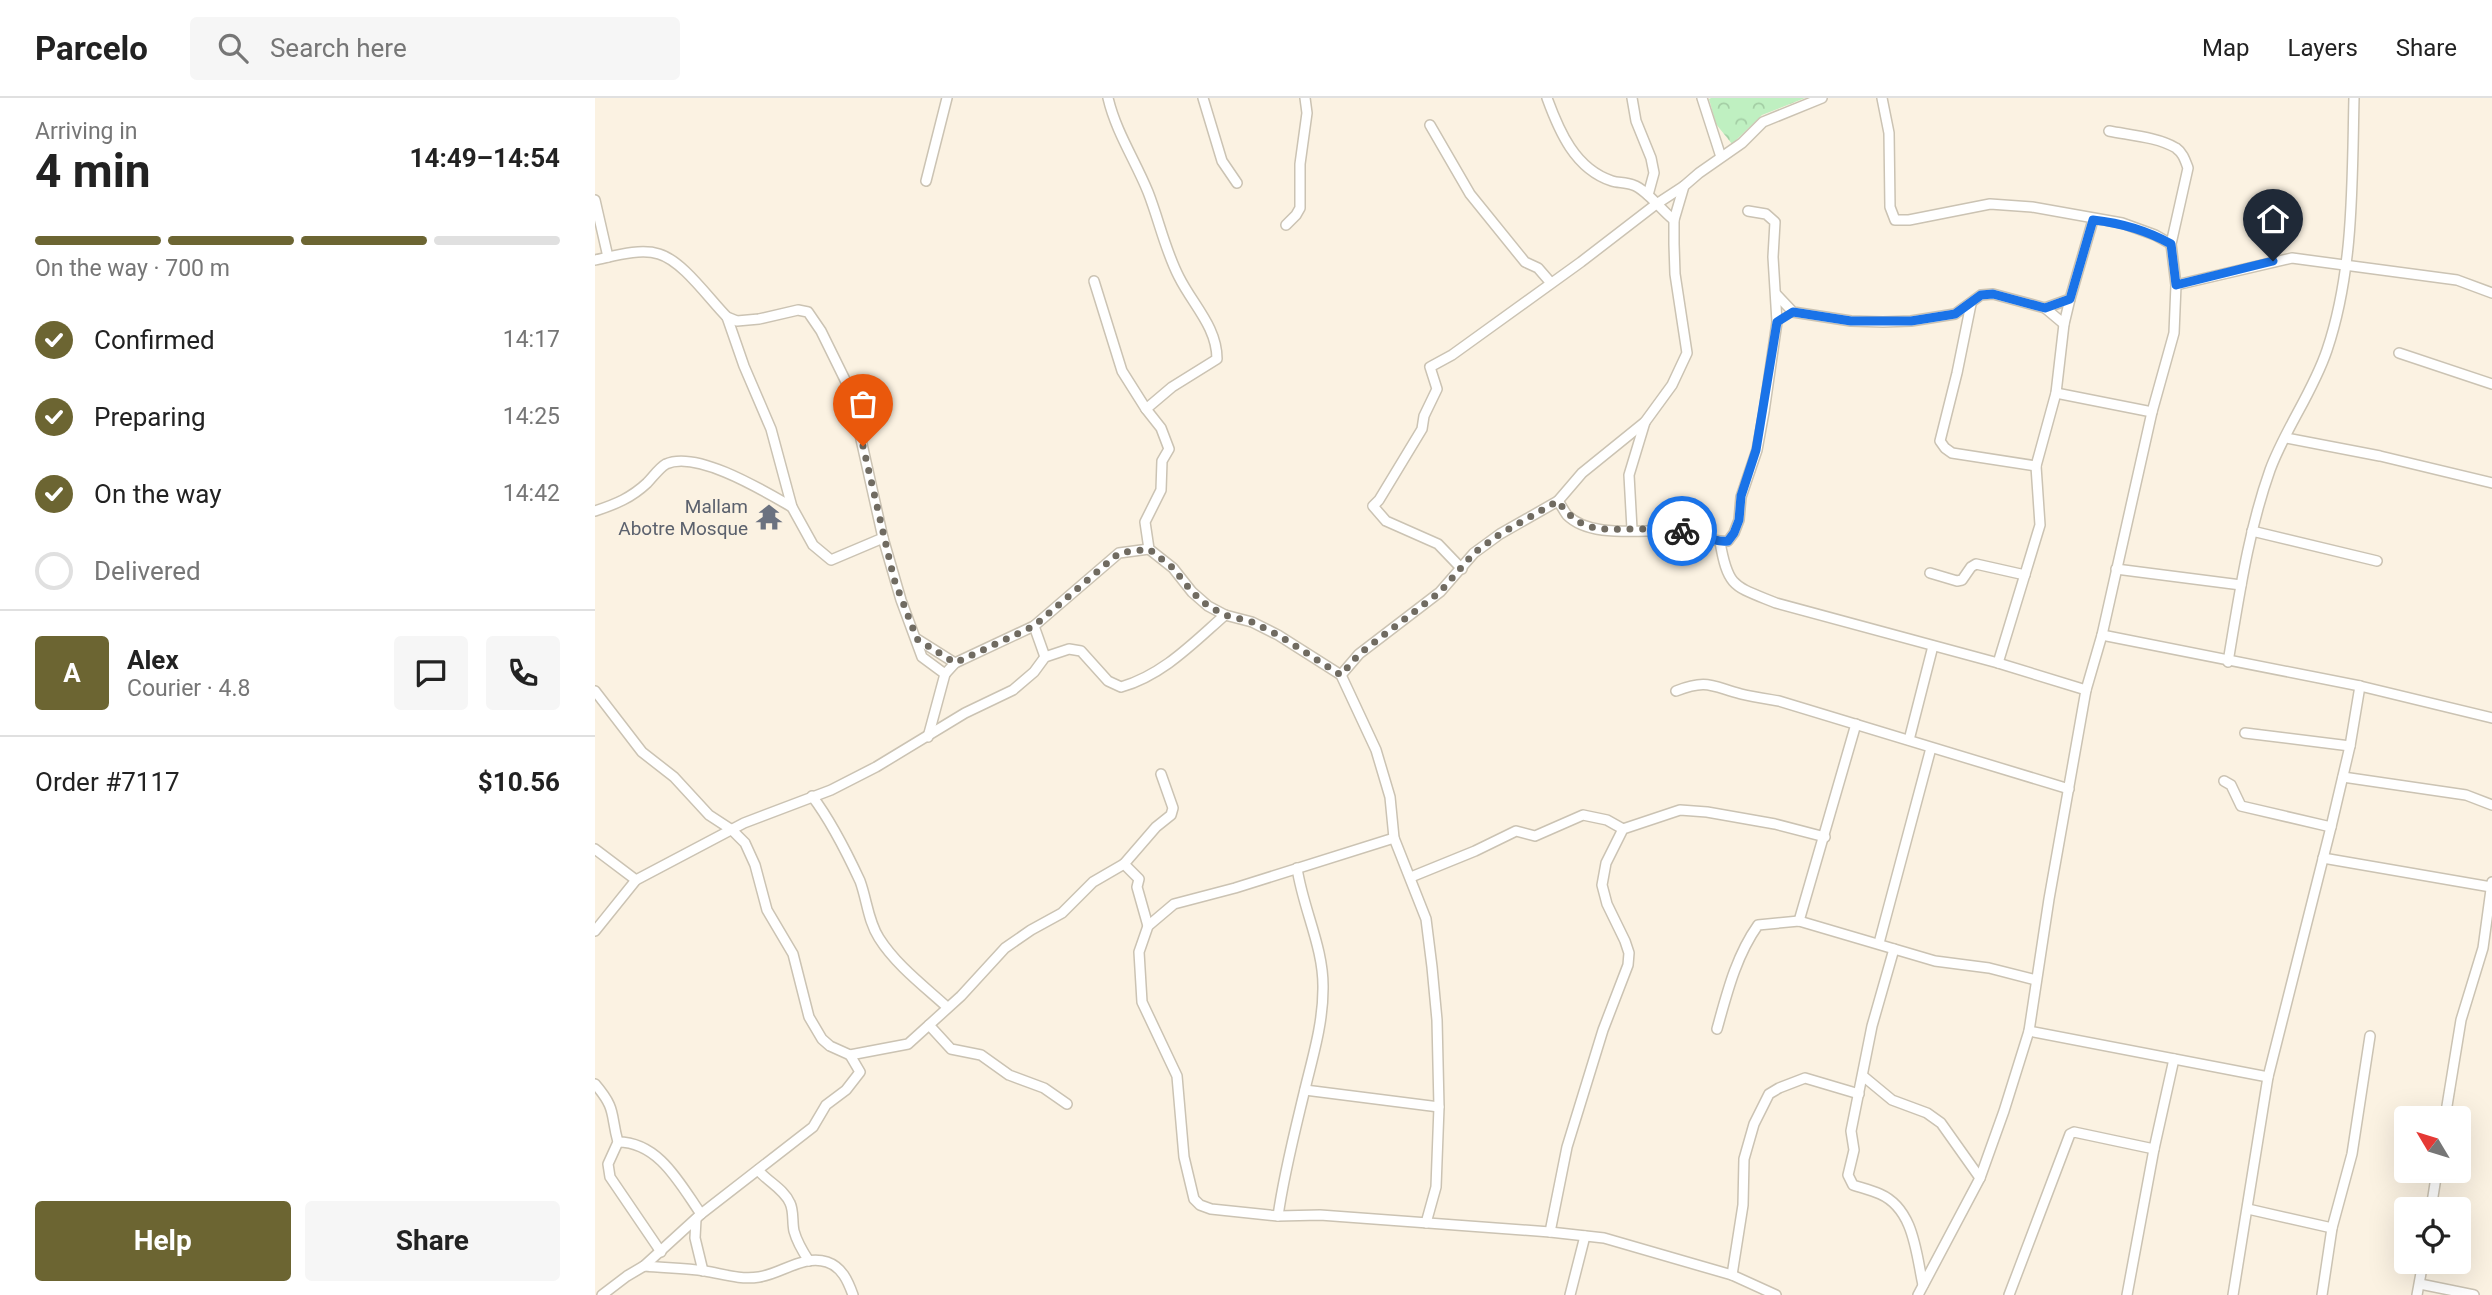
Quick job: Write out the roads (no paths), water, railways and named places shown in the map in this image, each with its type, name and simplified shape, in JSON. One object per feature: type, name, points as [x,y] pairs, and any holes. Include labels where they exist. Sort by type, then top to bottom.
[{"type":"street","points":[[926,181],[947,98]]},
{"type":"street","points":[[1108,98],[1112,117],[1146,188],[1179,278],[1214,336],[1217,353],[1217,359],[1172,387],[1146,409]]},
{"type":"street","points":[[1203,98],[1222,161],[1237,183]]},
{"type":"street","points":[[1286,225],[1300,208],[1300,164],[1307,113],[1304,98]]},
{"type":"street","points":[[1547,98],[1557,126],[1575,154],[1595,172],[1611,181],[1634,185],[1674,220]]},
{"type":"street","points":[[1632,98],[1636,121],[1654,173],[1648,195]]},
{"type":"street","points":[[1702,98],[1721,157]]},
{"type":"street","points":[[1462,569],[1438,544],[1386,521],[1373,506],[1422,429],[1424,416],[1437,389],[1430,367],[1452,355],[1684,186],[1742,143],[1763,122],[1822,98]]},
{"type":"street","points":[[1882,98],[1889,133],[1890,207],[1895,220],[1909,220],[1990,204],[2032,207],[2093,220],[2122,223],[2171,244]]},
{"type":"street","points":[[2228,662],[2252,531],[2271,467],[2327,350],[2347,266],[2354,98]]},
{"type":"street","points":[[1430,125],[1470,194],[1525,262],[1538,268],[1551,283]]},
{"type":"street","points":[[1917,1295],[1980,1178],[2029,1031],[2087,690],[2152,412],[2174,333],[2176,285],[2171,244],[2188,168],[2184,157],[2176,148],[2109,131]]},
{"type":"street","points":[[1341,675],[1359,654],[1440,592],[1474,553],[1500,534],[1558,501],[1581,472],[1645,422],[1672,385],[1687,353],[1675,274],[1674,220],[1684,186]]},
{"type":"street","points":[[595,200],[608,257]]},
{"type":"street","points":[[1558,501],[1568,515],[1581,524],[1608,531],[1683,531],[1720,542],[1728,541],[1734,533],[1739,520],[1741,496],[1756,450],[1764,412],[1777,322],[1773,257],[1775,222],[1766,214],[1748,211]]},
{"type":"street","points":[[1998,663],[2040,525],[2036,466],[2056,393],[2064,324],[2093,220]]},
{"type":"street","points":[[595,260],[635,253],[659,254],[677,264],[727,317],[771,429],[792,507],[813,545],[831,560],[883,538]]},
{"type":"street","points":[[2176,285],[2291,258],[2457,280],[2492,293]]},
{"type":"street","points":[[1094,281],[1122,371],[1161,428],[1169,449],[1163,461],[1161,490],[1146,522],[1149,549],[1173,568],[1192,592],[1208,606],[1278,635],[1341,675],[1376,750],[1391,797],[1394,838],[1426,919],[1437,1020],[1439,1107],[1436,1187],[1426,1223]]},
{"type":"street","points":[[1776,294],[1793,312],[1851,321],[1911,321],[1955,314],[1981,295],[1993,294],[2045,308],[2064,324]]},
{"type":"street","points":[[2045,308],[2070,299]]},
{"type":"street","points":[[1971,304],[1940,441],[1952,453],[2036,466]]},
{"type":"street","points":[[727,317],[737,321],[759,319],[797,310],[808,312],[821,331],[850,390],[883,538],[901,600],[922,657],[945,674]]},
{"type":"street","points":[[1777,322],[1793,312]]},
{"type":"street","points":[[2399,353],[2492,384]]},
{"type":"street","points":[[2056,393],[2152,412]]},
{"type":"street","points":[[1632,529],[1629,475],[1645,422]]},
{"type":"street","points":[[2285,438],[2381,456],[2492,483]]},
{"type":"street","points":[[595,511],[627,500],[664,465],[690,460],[745,480],[792,507]]},
{"type":"street","points":[[2252,531],[2377,561]]},
{"type":"street","points":[[1720,542],[1726,573],[1741,589],[1776,603],[2087,690]]},
{"type":"street","points":[[927,737],[945,674],[955,663],[1034,626],[1119,553],[1149,549]]},
{"type":"street","points":[[1930,573],[1957,581],[1962,580],[1976,564],[2025,575]]},
{"type":"street","points":[[2116,569],[2241,585]]},
{"type":"street","points":[[595,931],[636,880],[762,815],[831,790],[965,713],[1013,690],[1034,673],[1045,657],[1069,649],[1081,651],[1108,681],[1121,687],[1133,684],[1165,667],[1225,615]]},
{"type":"street","points":[[1034,626],[1045,657]]},
{"type":"street","points":[[2102,635],[2360,686],[2492,718]]},
{"type":"street","points":[[917,639],[955,663]]},
{"type":"street","points":[[1909,740],[1933,646]]},
{"type":"street","points":[[1676,691],[1692,685],[1709,684],[1739,694],[1779,701],[2069,789]]},
{"type":"street","points":[[2232,1295],[2269,1077],[2343,777],[2360,686]]},
{"type":"street","points":[[595,691],[642,752],[674,777],[709,815],[733,830],[745,843],[755,865],[767,910],[793,954],[814,1029],[830,1046],[850,1055],[908,1044],[961,996],[1005,948],[1062,913],[1093,882],[1124,864],[1171,814],[1173,808],[1161,774]]},
{"type":"street","points":[[1799,921],[1856,724]]},
{"type":"street","points":[[2245,733],[2350,746]]},
{"type":"street","points":[[1879,943],[1931,748]]},
{"type":"street","points":[[2343,777],[2466,795],[2492,805]]},
{"type":"street","points":[[2224,781],[2231,785],[2241,806],[2331,827]]},
{"type":"street","points":[[812,796],[829,819],[860,883],[878,936],[896,960],[947,1007]]},
{"type":"street","points":[[1411,877],[1516,831],[1535,836],[1583,815],[1607,820],[1623,828],[1681,810],[1694,811],[1775,824],[1825,838]]},
{"type":"street","points":[[1550,1232],[1567,1147],[1603,1030],[1628,965],[1629,953],[1607,904],[1602,885],[1607,863],[1623,828]]},
{"type":"street","points":[[1394,838],[1174,904],[1148,926],[1139,952],[1142,1002],[1177,1076],[1184,1157],[1194,1199],[1200,1205],[1211,1209],[1278,1216],[1320,1215],[1604,1238],[1732,1275],[1776,1295]]},
{"type":"street","points":[[595,849],[636,880]]},
{"type":"street","points":[[2323,858],[2491,884],[2487,949],[2461,1020],[2447,1106]]},
{"type":"street","points":[[1124,864],[1139,879],[1137,887],[1148,926]]},
{"type":"street","points":[[1278,1216],[1287,1163],[1321,1021],[1323,987],[1319,954],[1301,896],[1297,868]]},
{"type":"street","points":[[1717,1029],[1728,988],[1758,925],[1799,921],[1935,961],[1989,968],[2036,980]]},
{"type":"street","points":[[1894,949],[1872,1026],[1851,1131],[1854,1150],[1848,1175],[1853,1185],[1882,1195],[1900,1209],[1909,1225],[1923,1285]]},
{"type":"street","points":[[929,1026],[951,1049],[981,1055],[1009,1075],[1044,1088],[1067,1104]]},
{"type":"street","points":[[2029,1031],[2269,1077]]},
{"type":"street","points":[[2322,1295],[2332,1228],[2352,1154],[2370,1036]]},
{"type":"street","points":[[602,1295],[645,1266],[699,1217],[813,1127],[826,1105],[853,1083],[860,1072],[850,1055]]},
{"type":"street","points":[[2127,1295],[2173,1059]]},
{"type":"street","points":[[1863,1076],[1892,1100],[1927,1113],[1941,1123],[1980,1178]]},
{"type":"street","points":[[1732,1275],[1743,1205],[1744,1159],[1754,1124],[1769,1094],[1805,1078],[1859,1094]]},
{"type":"street","points":[[595,1084],[615,1116],[614,1128],[618,1142],[608,1164],[610,1177],[661,1252]]},
{"type":"street","points":[[1305,1090],[1439,1107]]},
{"type":"street","points":[[2009,1295],[2070,1135],[2074,1132],[2154,1149]]},
{"type":"street","points":[[618,1142],[633,1142],[656,1155],[699,1217],[695,1238],[703,1271]]},
{"type":"street","points":[[758,1170],[790,1203],[794,1231],[809,1261]]},
{"type":"street","points":[[2248,1209],[2332,1228]]},
{"type":"street","points":[[1570,1295],[1585,1237]]},
{"type":"street","points":[[645,1266],[703,1271],[742,1279],[763,1277],[809,1261],[824,1261],[835,1265],[845,1276],[853,1295]]},
{"type":"street","points":[[2417,1295],[2421,1274]]},
{"type":"street","points":[[2420,1284],[2474,1295]]},
{"type":"place","name":"Mallam Abotre Mosque","points":[[769,517]]}]
